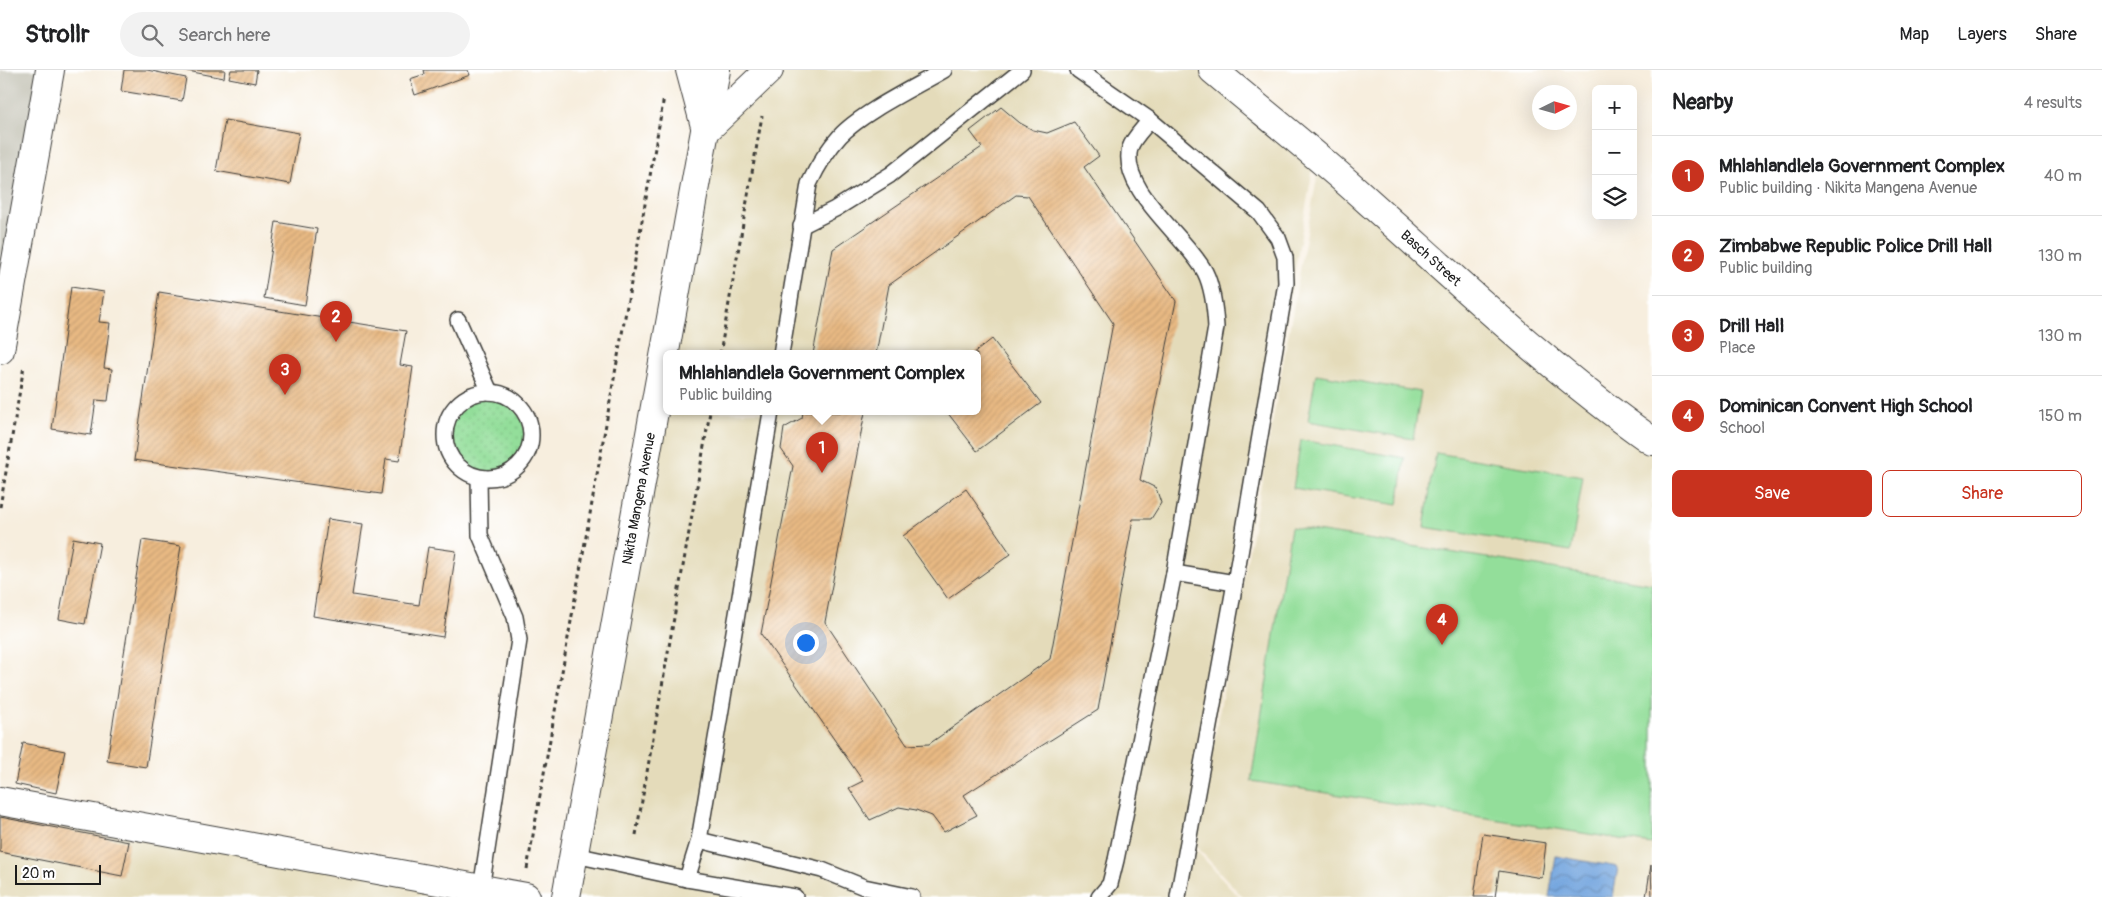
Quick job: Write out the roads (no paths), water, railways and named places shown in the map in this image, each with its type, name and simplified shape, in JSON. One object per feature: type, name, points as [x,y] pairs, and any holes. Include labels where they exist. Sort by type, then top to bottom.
[{"type":"street","points":[[0,350],[50,70]]},
{"type":"street","points":[[690,70],[706,130],[769,70]]},
{"type":"street","name":"Nikita Mangena Avenue","points":[[666,350],[716,70]]},
{"type":"street","name":"Basch Street","points":[[1213,70],[1368,200],[1441,268],[1601,405],[1652,441]]},
{"type":"street","name":"Nikita Mangena Avenue","points":[[566,897],[663,368]]},
{"type":"street","points":[[0,801],[524,897]]},
{"type":"lane","points":[[782,350],[809,184],[819,164],[840,135],[856,122],[944,70]]},
{"type":"lane","points":[[801,226],[836,209],[890,175],[1022,70]]},
{"type":"lane","points":[[1078,70],[1150,120],[1259,212],[1278,238],[1285,257],[1286,283],[1235,583],[1178,897]]},
{"type":"lane","points":[[1099,897],[1110,884],[1116,860],[1174,573],[1216,328],[1214,301],[1205,272],[1134,182],[1128,162],[1131,146],[1150,120]]},
{"type":"lane","points":[[458,320],[490,392]]},
{"type":"lane","points":[[490,392],[504,395],[516,402],[525,413],[530,426],[530,440],[527,454],[519,466],[507,474],[493,478],[479,478],[466,472],[455,463],[448,451],[445,437],[450,416],[463,400],[476,394],[490,392]]},
{"type":"lane","points":[[687,879],[699,840],[770,415]]},
{"type":"lane","points":[[479,478],[480,536],[515,617],[519,640],[481,889]]},
{"type":"lane","points":[[1174,573],[1235,583]]},
{"type":"lane","points":[[699,840],[822,870],[864,887],[912,897]]},
{"type":"lane","points":[[575,855],[687,879],[795,897]]},
{"type":"water","points":[[1556,856],[1618,867],[1613,897],[1549,897]]},
{"type":"place","name":"Zimbabwe Republic Police Drill Hall","points":[[336,342]]},
{"type":"place","name":"Drill Hall","points":[[285,395]]},
{"type":"place","name":"Mhlahlandlela Government Complex","points":[[822,473]]},
{"type":"place","name":"Dominican Convent High School","points":[[1442,645]]}]
